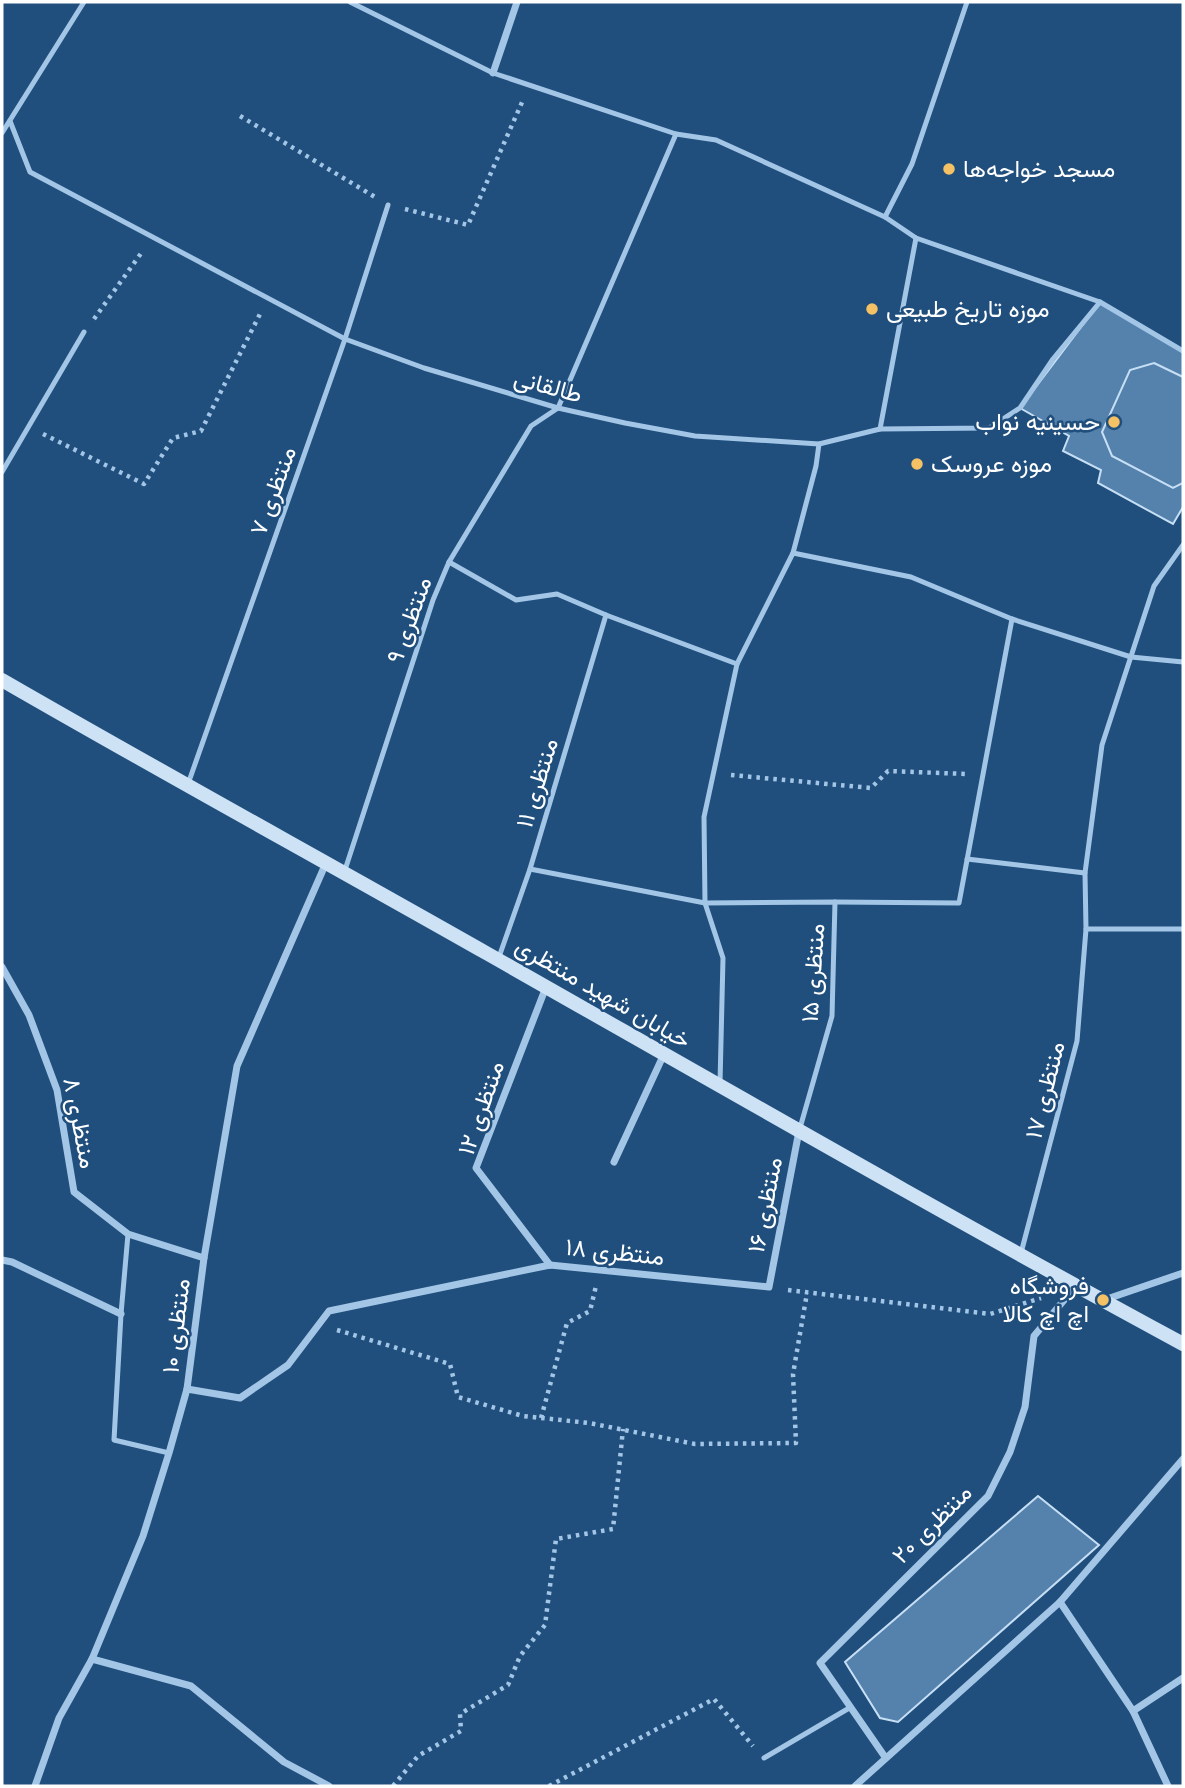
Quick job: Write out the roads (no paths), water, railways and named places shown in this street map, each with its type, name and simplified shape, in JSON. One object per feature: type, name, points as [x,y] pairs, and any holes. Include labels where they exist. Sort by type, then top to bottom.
[{"type":"main road","name":"خیابان شهید منتظری","points":[[2,680],[1075,1287],[1183,1344]]},
{"type":"street","points":[[493,73],[517,2]]},
{"type":"street","name":"منتظری ۱۰","points":[[35,1786],[60,1718],[92,1659],[143,1536],[187,1389],[204,1258],[237,1066],[326,862]]},
{"type":"street","name":"منتظری ۸","points":[[2,967],[29,1015],[57,1090],[74,1192],[128,1234],[204,1258]]},
{"type":"street","name":"منتظری ۱۲","points":[[546,987],[477,1168],[550,1265]]},
{"type":"street","points":[[614,1162],[664,1054]]},
{"type":"street","name":"منتظری ۱۶","points":[[769,1287],[799,1131]]},
{"type":"street","points":[[2,1260],[12,1262],[121,1314]]},
{"type":"street","name":"منتظری ۱۸","points":[[187,1389],[240,1398],[288,1365],[329,1311],[550,1265],[769,1287]]},
{"type":"street","points":[[1103,1301],[1183,1273]]},
{"type":"street","name":"منتظری ۲۰","points":[[885,1757],[820,1663],[988,1496],[1010,1452],[1025,1407],[1034,1336],[1075,1287]]},
{"type":"street","points":[[855,1786],[1060,1601],[1183,1460]]},
{"type":"street","points":[[1060,1601],[1133,1711],[1168,1786]]},
{"type":"street","points":[[92,1659],[191,1686],[284,1762],[329,1786]]},
{"type":"street","points":[[1133,1711],[1183,1678]]},
{"type":"lane","points":[[2,133],[84,2]]},
{"type":"lane","points":[[350,2],[493,73],[676,134],[716,140],[886,217],[916,238],[1100,302],[1183,351]]},
{"type":"lane","points":[[886,217],[912,164],[967,2]]},
{"type":"lane","points":[[2,115],[10,121]]},
{"type":"lane","name":"طالقانی","points":[[10,121],[30,172],[345,340],[424,368],[558,408],[695,436],[819,444],[880,429],[989,428],[1020,408],[1053,359],[1100,302]]},
{"type":"lane","points":[[558,408],[676,134]]},
{"type":"lane","name":"منتظری ۷","points":[[187,787],[345,340],[388,205]]},
{"type":"lane","points":[[880,429],[916,238]]},
{"type":"lane","points":[[2,472],[84,332]]},
{"type":"lane","name":"منتظری ۹","points":[[344,873],[433,600],[449,562],[531,426],[558,408]]},
{"type":"lane","points":[[720,1086],[723,958],[705,903],[704,817],[737,664],[793,552],[816,466],[819,444]]},
{"type":"lane","name":"منتظری ۱۷","points":[[1020,1256],[1077,1041],[1086,929],[1085,873],[1102,745],[1154,586],[1183,545]]},
{"type":"lane","points":[[793,552],[911,577],[1012,619],[1131,657],[1183,662]]},
{"type":"lane","points":[[449,562],[516,600],[557,594],[737,664]]},
{"type":"lane","name":"منتظری ۱۱","points":[[498,960],[530,869],[606,615]]},
{"type":"lane","points":[[835,902],[959,902],[1012,619]]},
{"type":"lane","points":[[967,859],[1085,873]]},
{"type":"lane","name":"منتظری ۱۵","points":[[530,869],[705,903],[835,902],[832,1016],[799,1131]]},
{"type":"lane","points":[[1086,929],[1183,929]]},
{"type":"lane","points":[[128,1234],[114,1440],[169,1453]]},
{"type":"lane","points":[[764,1758],[851,1707]]},
{"type":"place","name":"مسجد خواجه‌ها","points":[[949,169]]},
{"type":"place","name":"موزه تاریخ طبیعی","points":[[872,309]]},
{"type":"place","name":"حسینیه نواب","points":[[1114,422]]},
{"type":"place","name":"موزه عروسک","points":[[917,464]]},
{"type":"place","name":"فروشگاه اچ اچ کالا","points":[[1103,1300]]}]
